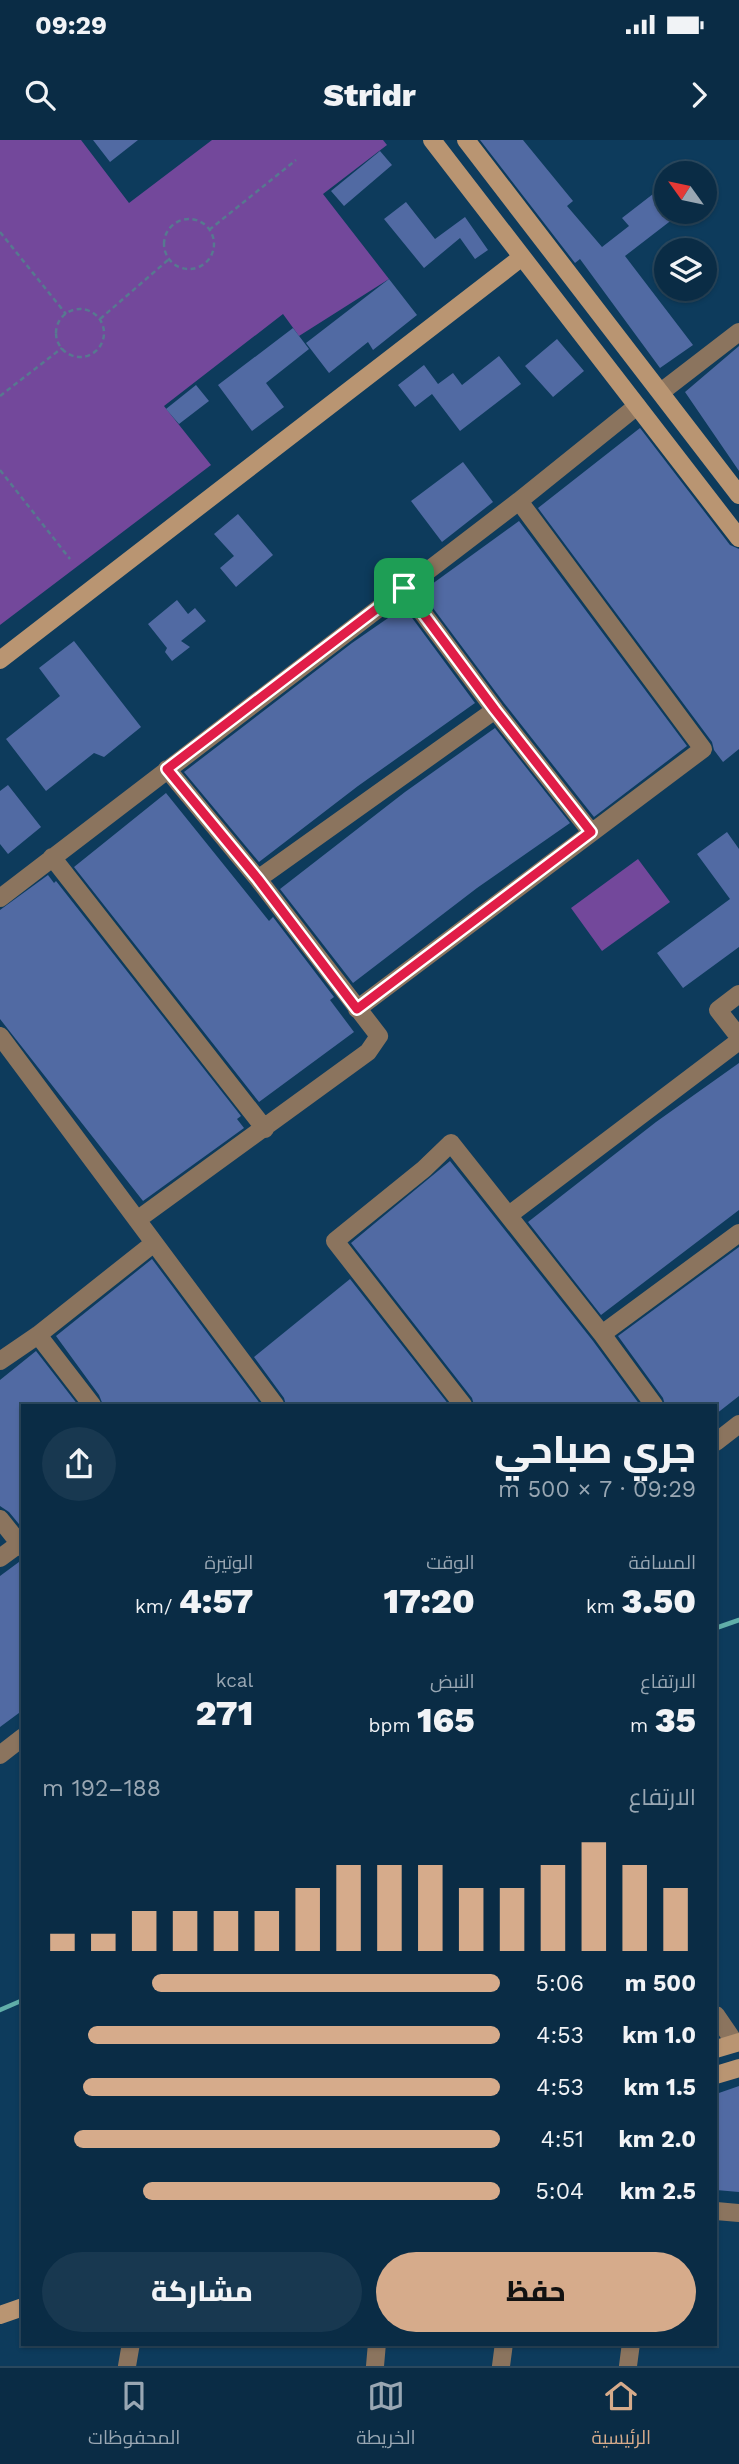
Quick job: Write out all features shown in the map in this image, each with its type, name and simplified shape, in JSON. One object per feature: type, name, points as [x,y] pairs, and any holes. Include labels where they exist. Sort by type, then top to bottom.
[{"type":"street","points":[[432,140],[739,538]]},
{"type":"street","points":[[466,140],[739,495]]},
{"type":"street","points":[[522,257],[535,262],[543,258],[544,240]]},
{"type":"street","points":[[0,660],[522,257]]},
{"type":"street","points":[[661,391],[739,332]]},
{"type":"street","points":[[0,898],[519,501],[637,405]]},
{"type":"street","points":[[357,1009],[703,749],[519,501]]},
{"type":"street","points":[[404,588],[591,832]]},
{"type":"street","points":[[258,879],[495,710]]},
{"type":"street","points":[[137,1220],[368,1052],[379,1036],[258,879],[167,769]]},
{"type":"street","points":[[52,857],[265,1129]]},
{"type":"street","points":[[509,1216],[739,1039],[718,1010],[739,994]]},
{"type":"street","points":[[0,1036],[8,1061],[137,1220],[274,1404]]},
{"type":"street","points":[[462,1404],[335,1241],[425,1169],[450,1143],[602,1334],[653,1404]]},
{"type":"street","points":[[602,1334],[739,1233]]},
{"type":"street","points":[[0,1361],[38,1335],[154,1243]]},
{"type":"street","points":[[38,1335],[91,1404]]},
{"type":"street","points":[[717,1441],[739,1424]]},
{"type":"street","points":[[0,1519],[21,1546],[0,1558]]},
{"type":"street","points":[[0,1755],[21,1739]]},
{"type":"street","points":[[717,2016],[738,2045],[717,2049]]},
{"type":"street","points":[[717,2075],[739,2068]]},
{"type":"street","points":[[717,2211],[739,2213]]},
{"type":"street","points":[[0,2315],[21,2308]]},
{"type":"street","points":[[127,2366],[130,2346]]},
{"type":"street","points":[[375,2366],[377,2346]]},
{"type":"street","points":[[501,2366],[504,2346]]},
{"type":"street","points":[[628,2366],[631,2346]]},
{"type":"path","points":[[209,230],[296,160]]},
{"type":"path","points":[[191,219],[209,230],[214,240],[214,248],[206,263],[190,270],[182,269],[168,260],[163,244],[165,236],[175,223],[191,219]]},
{"type":"path","points":[[0,232],[66,314]]},
{"type":"path","points":[[100,319],[168,260]]},
{"type":"path","points":[[72,310],[87,310],[100,319],[103,341],[93,352],[78,356],[62,348],[57,327],[66,314],[72,310]]},
{"type":"path","points":[[0,396],[62,348]]},
{"type":"path","points":[[0,470],[70,559]]},
{"type":"shaded area","points":[[0,140],[81,140],[129,203],[212,140],[383,140],[387,145],[323,194],[389,279],[299,336],[283,314],[164,406],[211,465],[0,625]]},
{"type":"shaded area","points":[[638,859],[670,902],[602,951],[571,908]]},
{"type":"building","points":[[93,140],[138,140],[110,162]]},
{"type":"building","points":[[480,140],[523,140],[573,201],[567,206],[602,247],[629,226],[622,218],[653,194],[654,224],[667,224],[625,256],[654,294],[654,301],[659,301],[693,345],[660,368],[580,259],[575,263]]},
{"type":"building","points":[[380,151],[392,165],[344,206],[331,191]]},
{"type":"building","points":[[406,202],[435,239],[465,217],[488,250],[475,259],[460,238],[424,268],[384,219]]},
{"type":"building","points":[[389,279],[417,315],[373,350],[368,342],[329,373],[306,343]]},
{"type":"building","points":[[293,328],[309,349],[266,383],[284,407],[252,431],[218,385]]},
{"type":"building","points":[[557,339],[584,371],[553,397],[525,366]]},
{"type":"building","points":[[739,346],[739,471],[685,392]]},
{"type":"building","points":[[499,356],[521,384],[460,431],[432,394],[415,407],[398,385],[424,365],[438,384],[453,373],[462,385]]},
{"type":"building","points":[[196,385],[209,401],[179,424],[166,409]]},
{"type":"building","points":[[640,428],[730,545],[739,549],[739,749],[723,762],[714,750],[712,742],[538,508]]},
{"type":"building","points":[[463,462],[493,502],[442,542],[411,501]]},
{"type":"building","points":[[238,514],[273,555],[236,587],[220,568],[234,556],[214,534]]},
{"type":"building","points":[[519,521],[687,746],[594,817],[421,592]]},
{"type":"building","points":[[177,600],[188,614],[195,608],[206,621],[181,641],[190,647],[172,661],[165,652],[167,648],[148,624]]},
{"type":"building","points":[[404,607],[475,703],[358,786],[259,862],[184,772],[352,643]]},
{"type":"building","points":[[74,641],[141,727],[104,757],[94,753],[46,791],[6,739],[60,696],[39,668]]},
{"type":"building","points":[[495,728],[570,823],[477,888],[353,983],[280,889],[405,792]]},
{"type":"building","points":[[8,785],[41,827],[8,854],[0,844],[0,791]]},
{"type":"building","points":[[166,793],[269,921],[273,917],[334,997],[330,1000],[354,1032],[259,1102],[74,867]]},
{"type":"building","points":[[727,832],[739,849],[739,947],[683,988],[657,953],[730,899],[697,854]]},
{"type":"building","points":[[48,875],[54,883],[56,881],[241,1116],[237,1119],[244,1128],[143,1201],[0,1019],[0,910]]},
{"type":"building","points":[[739,1063],[739,1210],[601,1315],[528,1222],[656,1122]]},
{"type":"building","points":[[450,1161],[593,1341],[639,1404],[474,1404],[472,1398],[351,1243]]},
{"type":"building","points":[[739,1247],[739,1396],[717,1413],[717,1404],[665,1404],[618,1336]]},
{"type":"building","points":[[152,1259],[260,1404],[103,1404],[99,1395],[56,1336]]},
{"type":"building","points":[[350,1279],[448,1404],[286,1404],[254,1357]]},
{"type":"building","points":[[36,1351],[77,1404],[21,1404],[21,1527],[0,1506],[0,1380]]},
{"type":"building","points":[[21,1560],[21,1711],[0,1727],[0,1576]]},
{"type":"building","points":[[739,2086],[739,2192],[717,2190],[717,2094]]},
{"type":"waterway","points":[[717,1628],[739,1620]]},
{"type":"waterway","points":[[0,2010],[21,2001]]},
{"type":"route","points":[[404,588],[591,832],[357,1009],[258,879],[167,769],[404,588]]}]
